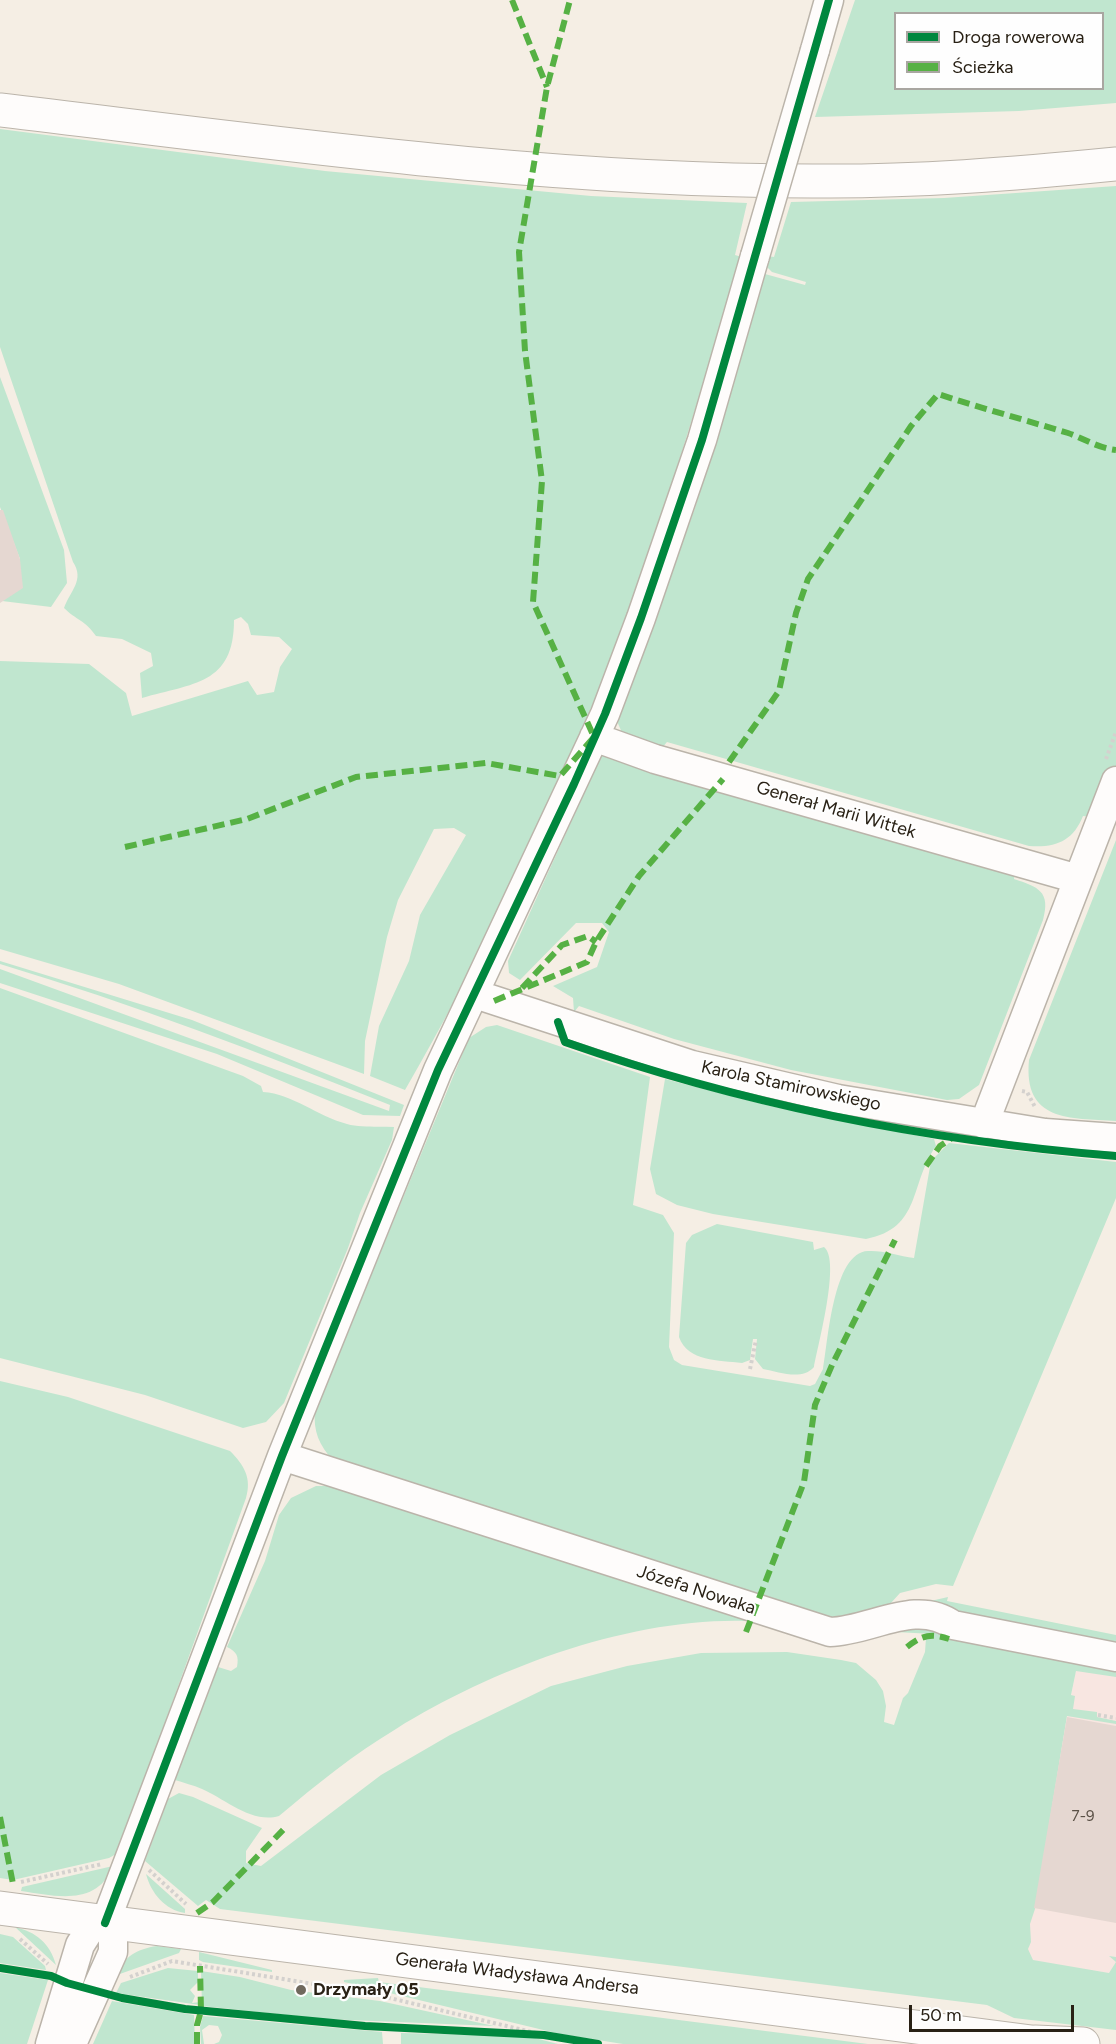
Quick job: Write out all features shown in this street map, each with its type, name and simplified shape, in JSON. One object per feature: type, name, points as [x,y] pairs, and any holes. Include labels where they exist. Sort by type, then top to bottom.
[{"type":"main road","points":[[0,110],[381,154],[658,177],[813,181],[894,180],[1011,175],[1116,164]]},
{"type":"main road","name":"Generała Władysława Andersa","points":[[0,1908],[1041,2043],[1083,2044]]},
{"type":"street","points":[[50,2044],[80,1945],[89,1931],[105,1923],[282,1456],[438,1070],[594,737],[642,618],[702,441],[829,0]]},
{"type":"street","name":"Generał Marii Wittek","points":[[594,737],[655,759],[1078,879]]},
{"type":"street","points":[[984,1124],[1078,879],[1110,772]]},
{"type":"street","name":"Karola Stamirowskiego","points":[[475,994],[692,1065],[838,1099],[1045,1133],[1116,1138]]},
{"type":"street","name":"Józefa Nowaka","points":[[282,1456],[830,1632],[861,1629],[898,1616],[935,1615],[953,1625],[1116,1657]]},
{"type":"street","points":[[72,2044],[103,1980],[113,1952],[113,1934],[105,1923]]},
{"type":"path","points":[[1110,772],[1116,732]]},
{"type":"path","points":[[750,1369],[756,1340]]},
{"type":"path","points":[[1098,1715],[1116,1718]]},
{"type":"path","points":[[103,1980],[114,1983],[172,1961],[369,1993],[544,2036]]},
{"type":"shaded area","points":[[1076,1670],[1116,1677],[1116,1974],[1022,1962]]},
{"type":"green space","points":[[855,0],[1116,0],[1116,103],[1019,111],[815,117]]},
{"type":"green space","points":[[0,129],[325,171],[591,196],[747,203],[735,255],[742,257],[674,475],[619,638],[577,742],[509,894],[459,993],[405,1090],[370,1076],[379,1026],[409,961],[420,915],[466,835],[454,828],[434,829],[398,900],[387,937],[365,1041],[364,1074],[119,984],[0,949],[0,661],[89,664],[126,693],[132,716],[248,681],[257,695],[274,692],[280,667],[292,649],[279,637],[251,635],[248,624],[241,617],[234,620],[232,641],[227,658],[207,678],[178,689],[142,698],[140,673],[153,666],[151,653],[122,639],[96,636],[64,608],[78,574],[0,347]]},
{"type":"green space","points":[[1116,186],[1116,820],[1083,816],[1074,832],[1062,841],[1047,846],[1029,846],[667,742],[661,749],[623,735],[616,719],[695,508],[765,274],[805,285],[806,282],[772,272],[767,267],[768,256],[774,257],[791,202],[944,198]]},
{"type":"green space","points":[[0,377],[64,550],[67,583],[51,607],[2,601],[20,559],[0,507]]},
{"type":"green space","points":[[607,752],[1015,872],[1014,879],[1036,888],[1044,896],[1043,920],[979,1085],[959,1099],[947,1100],[791,1070],[674,1039],[579,1006],[574,1012],[573,998],[553,986],[597,967],[609,932],[602,923],[576,923],[520,980],[509,973],[508,961],[600,758]]},
{"type":"green space","points":[[1116,840],[1116,1121],[1067,1117],[1053,1113],[1042,1106],[1034,1095],[1029,1080],[1029,1060]]},
{"type":"green space","points":[[0,961],[192,1020],[404,1105],[400,1116],[363,1115],[217,1054],[0,983],[0,969],[389,1111],[390,1105],[293,1067],[148,1012],[0,964]]},
{"type":"green space","points":[[0,988],[243,1076],[261,1086],[263,1092],[285,1097],[347,1124],[394,1127],[392,1140],[360,1213],[348,1248],[284,1403],[266,1422],[243,1428],[145,1395],[0,1358]]},
{"type":"green space","points":[[497,1025],[650,1077],[633,1205],[663,1215],[674,1233],[669,1347],[674,1360],[682,1365],[810,1386],[815,1384],[823,1369],[834,1300],[847,1266],[856,1255],[868,1251],[914,1258],[931,1161],[949,1143],[1116,1162],[1116,1198],[953,1586],[936,1584],[900,1593],[881,1614],[843,1624],[333,1460],[328,1455],[316,1431],[315,1411],[469,1038],[486,1027]]},
{"type":"green space","points":[[665,1079],[770,1106],[934,1139],[936,1146],[906,1215],[897,1225],[884,1233],[866,1239],[713,1214],[677,1205],[656,1194],[650,1169]]},
{"type":"green space","points":[[717,1224],[813,1242],[814,1250],[824,1247],[829,1255],[830,1268],[827,1304],[814,1367],[809,1371],[797,1375],[763,1369],[755,1359],[757,1339],[753,1339],[750,1360],[742,1363],[705,1358],[689,1351],[683,1345],[679,1337],[686,1243],[692,1235]]},
{"type":"green space","points":[[0,1381],[68,1397],[230,1451],[246,1472],[248,1484],[246,1498],[118,1853],[109,1858],[13,1880],[0,1878]]},
{"type":"green space","points":[[316,1486],[336,1486],[746,1615],[745,1621],[701,1622],[655,1628],[609,1638],[519,1667],[434,1707],[380,1739],[336,1770],[279,1816],[269,1818],[249,1814],[202,1789],[175,1780],[218,1667],[231,1671],[237,1667],[236,1655],[227,1647],[265,1561],[279,1515],[291,1498]]},
{"type":"green space","points":[[948,1597],[947,1601],[1116,1635],[1116,1677],[1076,1671],[1071,1695],[1075,1696],[1073,1709],[1097,1712],[1097,1717],[1116,1721],[1116,1724],[1067,1716],[1035,1909],[1030,1924],[1031,1942],[1028,1949],[1033,1960],[1109,1973],[1116,1962],[1116,2030],[1014,2018],[987,2005],[220,1909],[206,1900],[198,1906],[145,1861],[168,1799],[179,1793],[262,1828],[246,1851],[246,1863],[261,1866],[381,1775],[450,1735],[551,1686],[627,1666],[701,1653],[787,1652],[856,1663],[876,1680],[883,1691],[886,1706],[884,1722],[894,1725],[903,1698],[908,1693],[925,1652],[926,1638],[931,1638],[933,1634],[896,1632],[913,1605]]},
{"type":"green space","points":[[113,1866],[106,1879],[97,1888],[86,1893],[61,1896],[21,1891],[22,1887]]},
{"type":"green space","points":[[146,1874],[185,1909],[185,1913],[171,1908],[160,1900],[151,1888]]},
{"type":"green space","points":[[15,1927],[36,1935],[50,1950],[56,1965]]},
{"type":"green space","points":[[0,1934],[13,1937],[45,1966],[46,1970],[0,1963]]},
{"type":"green space","points":[[157,1946],[181,1949],[179,1953],[117,1975],[127,1958],[143,1949]]},
{"type":"green space","points":[[199,1952],[272,1970],[272,1972],[203,1962],[199,1960]]},
{"type":"green space","points":[[168,1968],[198,1971],[198,1982],[190,1990],[195,1996],[192,2003],[200,2002],[200,2005],[116,1993],[121,1983]]},
{"type":"green space","points":[[201,1971],[240,1977],[291,1990],[380,2001],[494,2026],[325,2019],[202,2006]]},
{"type":"green space","points":[[0,1973],[48,1980],[27,2044],[0,2044]]},
{"type":"green space","points":[[378,1978],[379,1982],[868,2044],[623,2044],[560,2034],[344,1982],[344,1980]]},
{"type":"green space","points":[[112,2001],[194,2015],[195,2044],[93,2044]]},
{"type":"green space","points":[[203,2016],[382,2032],[383,2044],[214,2044],[219,2042],[222,2035],[218,2026],[209,2025],[202,2030],[204,2044],[201,2044],[200,2027]]},
{"type":"green space","points":[[401,2033],[527,2036],[558,2044],[401,2044]]},
{"type":"building","points":[[0,510],[3,510],[20,559],[23,588],[0,603]]},
{"type":"building","points":[[1067,1717],[1116,1726],[1116,1923],[1034,1908]]},
{"type":"marked path","points":[[512,0],[547,87]]},
{"type":"marked path","points":[[125,847],[247,819],[356,777],[486,763],[560,776],[594,737],[533,602],[542,481],[525,351],[519,252],[547,87],[570,0]]},
{"type":"marked path","points":[[729,762],[779,691],[796,613],[808,579],[911,426],[938,394],[1068,433],[1116,450]]},
{"type":"marked path","points":[[494,1001],[587,962],[596,942],[639,876],[723,779]]},
{"type":"marked path","points":[[522,988],[562,945],[588,936],[596,942]]},
{"type":"marked path","points":[[926,1166],[940,1146],[952,1138]]},
{"type":"marked path","points":[[746,1632],[804,1482],[815,1405],[832,1365],[895,1240]]},
{"type":"marked path","points":[[907,1647],[927,1636],[949,1639]]},
{"type":"marked path","points":[[0,1817],[13,1884]]},
{"type":"marked path","points":[[197,1913],[213,1902],[284,1829]]},
{"type":"marked path","points":[[197,2044],[197,2025],[201,2011],[200,1966]]},
{"type":"cycle path","points":[[105,1923],[282,1456],[438,1070],[605,714],[641,618],[702,440],[829,0]]},
{"type":"cycle path","points":[[558,1022],[565,1042],[699,1084],[768,1101],[906,1130],[976,1141],[1116,1156]]},
{"type":"cycle path","points":[[0,1968],[51,1976],[67,1983],[122,1998],[185,2009],[365,2026],[544,2035],[598,2044]]},
{"type":"place","name":"Drzymały 05","points":[[301,1990]]}]
